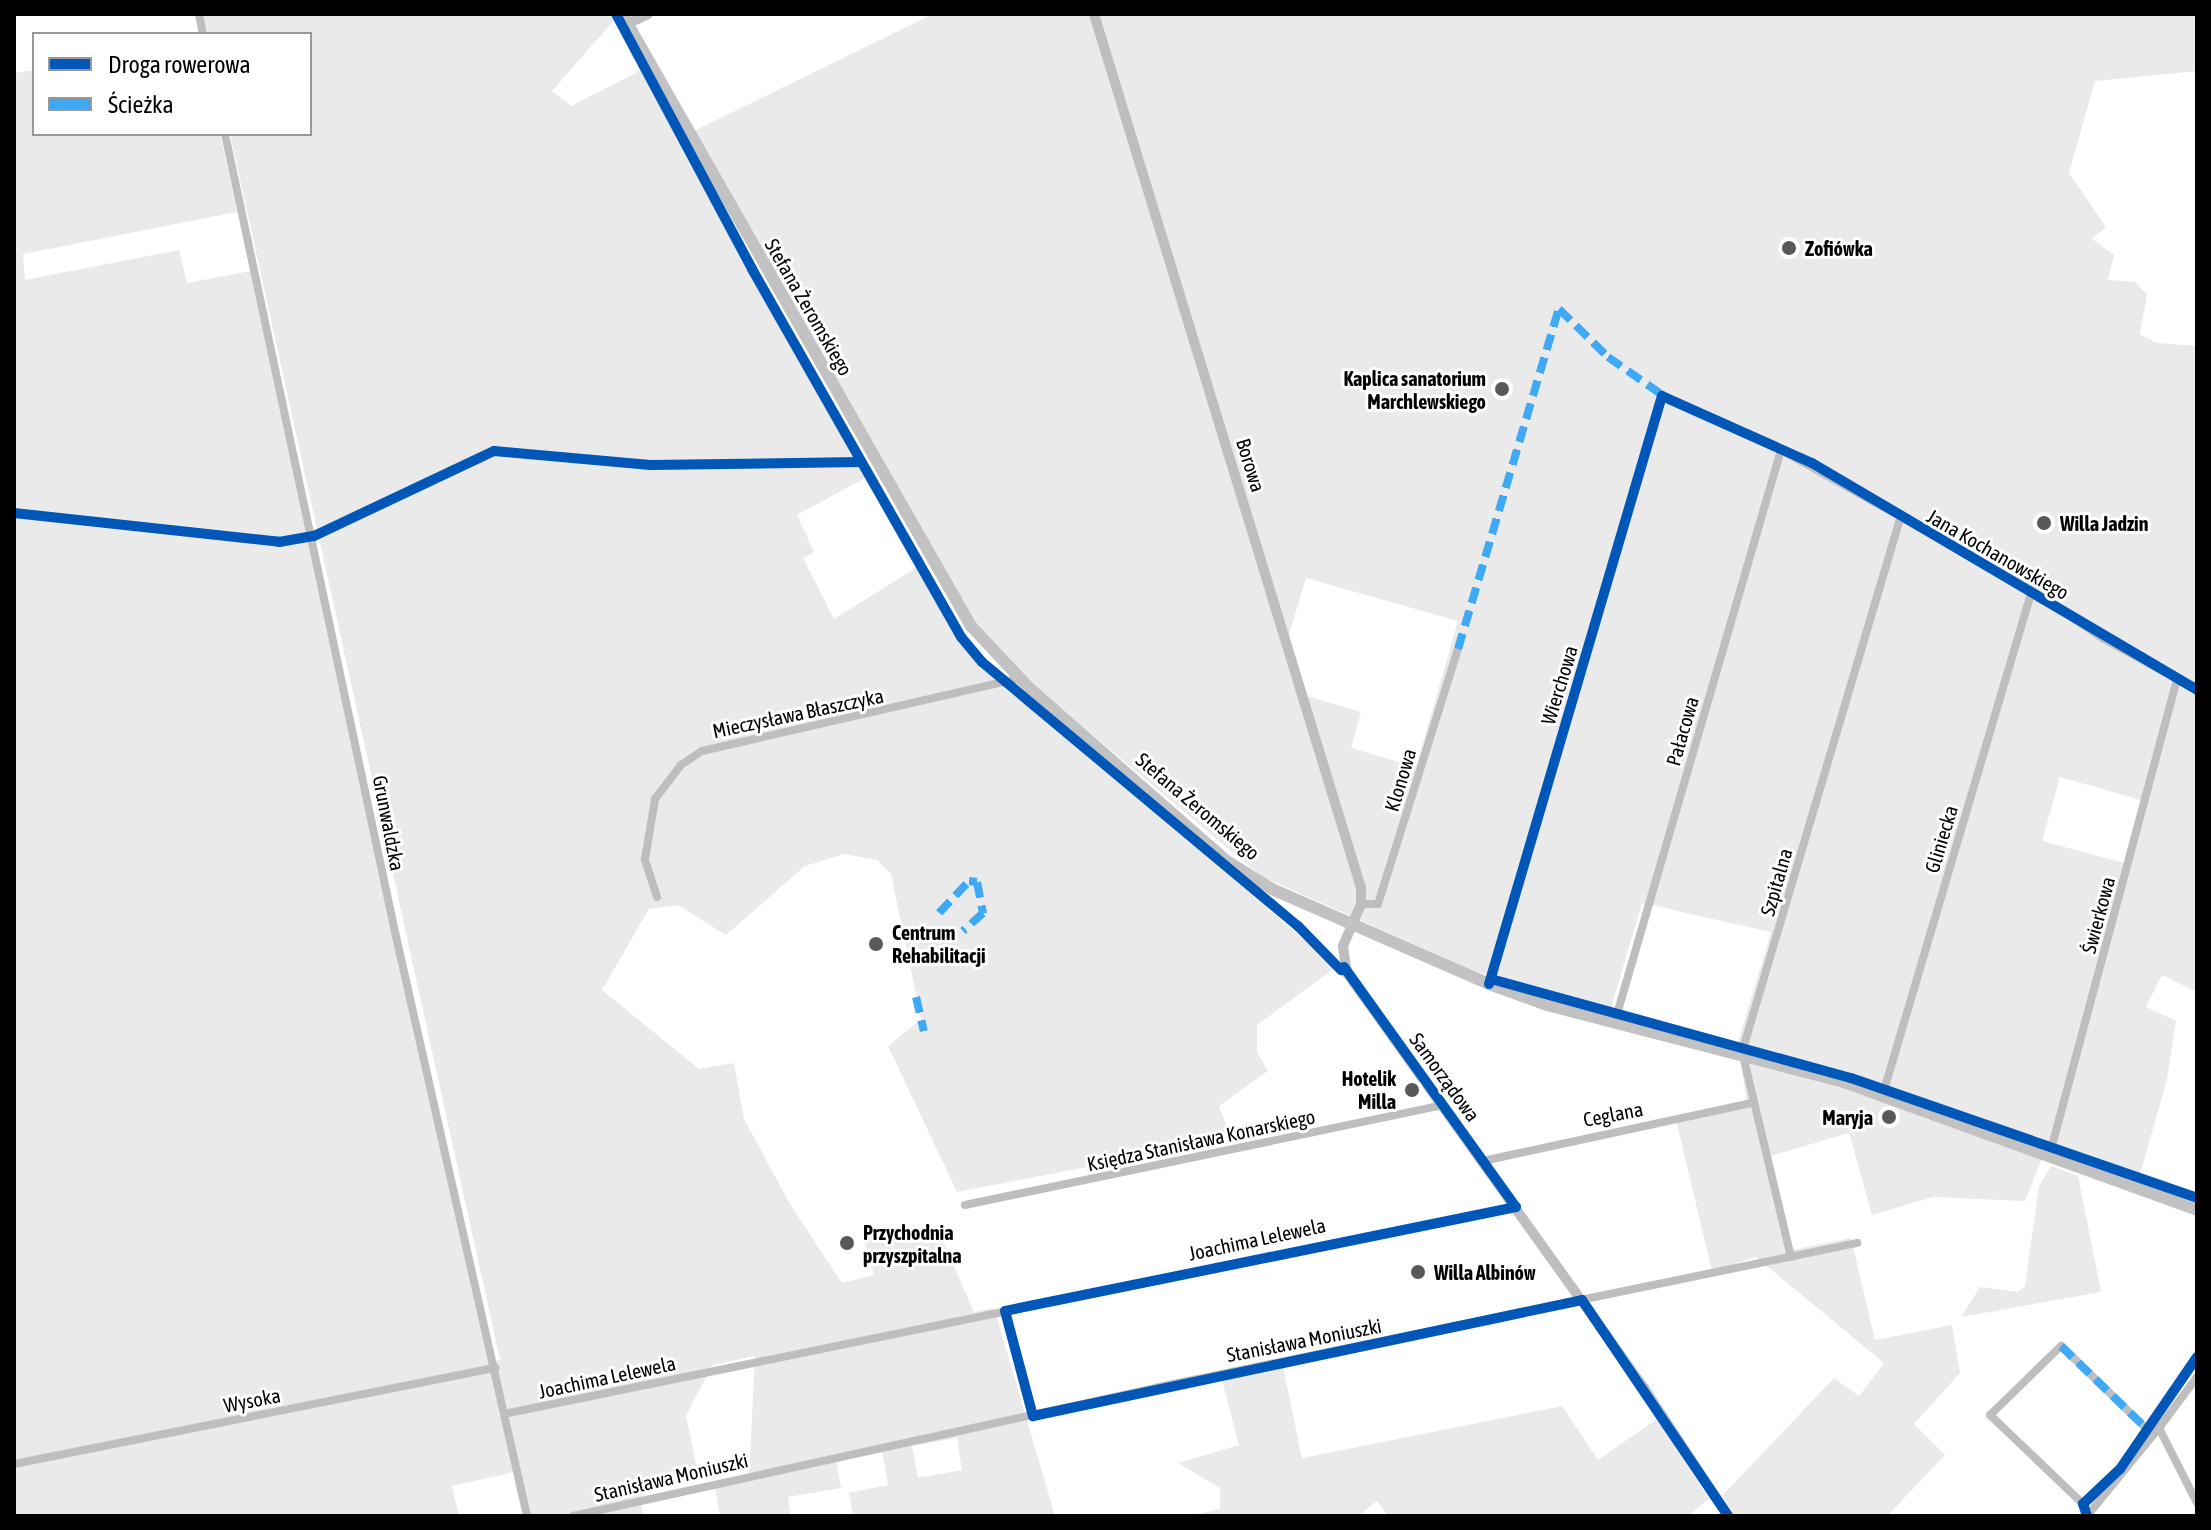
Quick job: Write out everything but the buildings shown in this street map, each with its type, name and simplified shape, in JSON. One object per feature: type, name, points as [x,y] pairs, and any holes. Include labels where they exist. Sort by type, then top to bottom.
[{"type":"main road","name":"Stefana Żeromskiego","points":[[624,19],[971,626],[1020,678],[1227,861],[1272,889],[1489,984],[1615,1021],[1742,1052],[1882,1097],[2197,1210]]},
{"type":"street","points":[[624,19],[648,14]]},
{"type":"street","name":"Borowa","points":[[1094,14],[1335,798],[1361,904]]},
{"type":"street","name":"Grunwaldzka","points":[[225,136],[395,932],[527,1516]]},
{"type":"street","name":"Wierchowa","points":[[1489,984],[1662,396]]},
{"type":"street","name":"Jana Kochanowskiego","points":[[1781,450],[1812,463],[1900,519],[2032,590],[2102,638],[2197,690]]},
{"type":"street","name":"Pałacowa","points":[[1615,1021],[1781,450]]},
{"type":"street","name":"Szpitalna","points":[[1791,1257],[1751,1103],[1742,1052],[1900,519]]},
{"type":"street","name":"Gliniecka","points":[[1882,1097],[2032,590]]},
{"type":"street","name":"Klonowa","points":[[1361,904],[1378,904],[1458,649]]},
{"type":"street","name":"Mieczysława Błaszczyka","points":[[657,897],[645,859],[655,799],[681,765],[702,751],[1020,678]]},
{"type":"street","name":"Świerkowa","points":[[2049,1157],[2177,680]]},
{"type":"street","points":[[1352,926],[1361,904]]},
{"type":"street","name":"Samorządowa","points":[[1352,926],[1343,946],[1347,973],[1582,1300],[1728,1516]]},
{"type":"street","name":"Ceglana","points":[[1483,1161],[1751,1103]]},
{"type":"street","name":"Księdza Stanisława Konarskiego","points":[[965,1205],[1443,1105]]},
{"type":"street","name":"Joachima Lelewela","points":[[504,1414],[1516,1207]]},
{"type":"street","name":"Stanisława Moniuszki","points":[[573,1516],[1857,1243]]},
{"type":"street","points":[[2087,1516],[2083,1504],[1990,1415],[2061,1346],[2156,1431],[2197,1503]]},
{"type":"street","name":"Wysoka","points":[[14,1464],[496,1368]]},
{"type":"street","points":[[2087,1516],[2197,1377]]},
{"type":"shaded area","points":[[203,14],[614,14],[616,18],[552,91],[571,106],[644,69],[777,322],[867,477],[797,515],[814,552],[803,558],[834,619],[919,566],[978,661],[1336,967],[1257,1025],[1257,1052],[1268,1071],[1219,1106],[1232,1139],[957,1192],[888,1046],[921,1019],[891,874],[877,860],[844,854],[805,866],[726,935],[678,905],[649,909],[602,990],[699,1069],[734,1063],[744,1119],[791,1206],[842,1283],[874,1275],[862,1233],[937,1228],[974,1312],[994,1308],[1055,1516],[853,1516],[849,1493],[888,1485],[882,1452],[836,1460],[841,1488],[788,1497],[791,1516],[720,1516],[715,1486],[749,1479],[755,1356],[713,1365],[686,1415],[698,1474],[640,1486],[643,1516],[524,1516],[514,1472],[452,1486],[459,1516],[14,1516],[14,73],[32,70],[32,136],[220,136],[237,212],[23,254],[25,280],[179,250],[187,283],[251,271],[492,1362],[500,1360],[230,136],[312,136],[312,32],[207,32]],"holes":[[[957,1438],[962,1470],[918,1478],[912,1446]]]},
{"type":"shaded area","points":[[933,14],[2197,14],[2197,71],[2095,81],[2069,173],[2106,227],[2092,239],[2114,255],[2108,280],[2135,282],[2147,295],[2140,334],[2157,343],[2197,346],[2197,992],[2162,975],[2146,1007],[2176,1021],[2167,1079],[2139,1178],[2047,1146],[2025,1201],[1933,1197],[1872,1215],[1849,1133],[1770,1156],[1792,1250],[1851,1238],[1875,1340],[1952,1325],[1960,1373],[1914,1424],[1945,1455],[1887,1516],[1735,1516],[1722,1496],[1834,1378],[1859,1396],[1884,1363],[1756,1257],[1712,1271],[1676,1120],[1747,1106],[1738,1042],[1771,932],[1642,903],[1610,1011],[1477,972],[1261,876],[1033,685],[978,627],[694,131]],"holes":[[[1306,578],[1458,621],[1416,767],[1351,748],[1361,712],[1307,696],[1288,638]],[[2060,777],[2141,800],[2124,863],[2042,841]]]},
{"type":"shaded area","points":[[2051,1166],[2078,1176],[2101,1292],[1961,1317],[1980,1287],[2018,1292],[2025,1286],[2039,1186]]},
{"type":"shaded area","points":[[1283,1367],[1302,1458],[1562,1406],[1598,1460],[1657,1419],[1709,1499],[1688,1516],[1388,1516],[1377,1501],[1358,1516],[1187,1516],[1220,1509],[1220,1488],[1178,1463],[1239,1445],[1222,1380]]},
{"type":"marked path","points":[[1458,649],[1559,309],[1608,357],[1668,399]]},
{"type":"marked path","points":[[939,913],[969,881],[977,882],[983,913],[963,931]]},
{"type":"marked path","points":[[916,997],[924,1031]]},
{"type":"marked path","points":[[2061,1346],[2150,1432]]},
{"type":"cycle path","points":[[616,14],[752,269],[961,637],[982,662],[1298,926],[1341,970]]},
{"type":"cycle path","points":[[1489,984],[1662,396],[1812,463],[2197,690]]},
{"type":"cycle path","points":[[14,513],[279,542],[314,536],[494,451],[650,465],[860,462]]},
{"type":"cycle path","points":[[1344,967],[1516,1207],[1005,1311],[1033,1416],[1582,1300],[1728,1516]]},
{"type":"cycle path","points":[[1491,979],[1851,1078],[2197,1198]]},
{"type":"cycle path","points":[[2087,1516],[2083,1504],[2120,1469],[2197,1357]]},
{"type":"place","name":"Zofiówka","points":[[1789,248]]},
{"type":"place","name":"Kaplica sanatorium Marchlewskiego","points":[[1502,389]]},
{"type":"place","name":"Willa Jadzin","points":[[2044,523]]},
{"type":"place","name":"Centrum Rehabilitacji","points":[[876,944]]},
{"type":"place","name":"Hotelik Milla","points":[[1412,1090]]},
{"type":"place","name":"Maryja","points":[[1889,1117]]},
{"type":"place","name":"Przychodnia przyszpitalna","points":[[847,1243]]},
{"type":"place","name":"Willa Albinów","points":[[1418,1272]]}]
